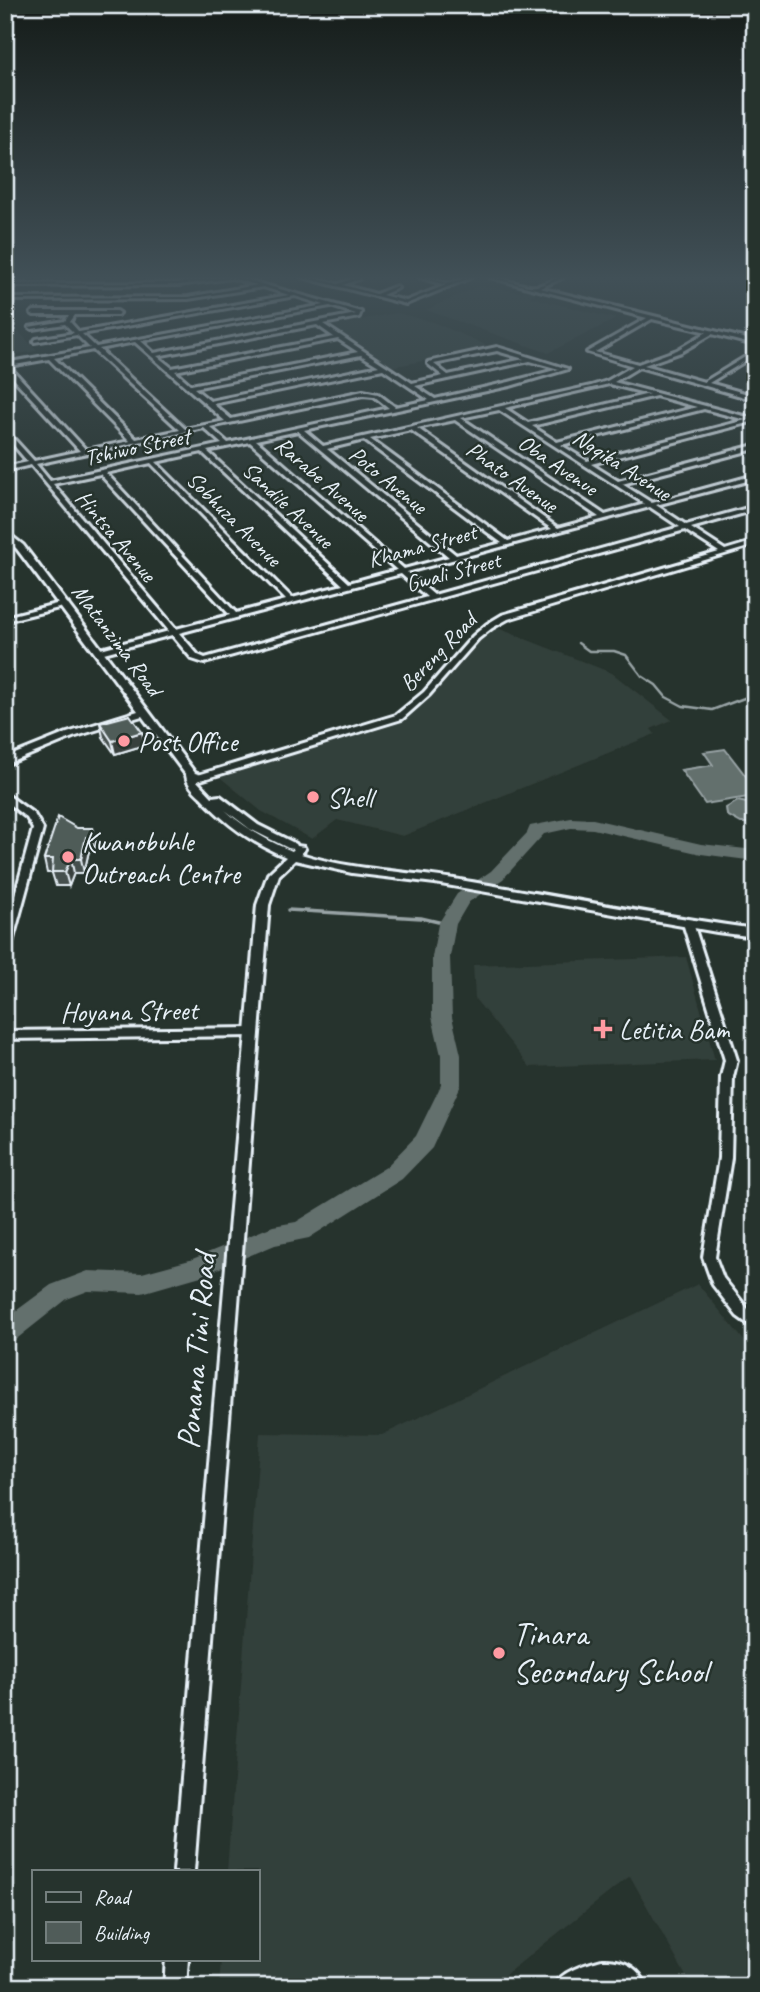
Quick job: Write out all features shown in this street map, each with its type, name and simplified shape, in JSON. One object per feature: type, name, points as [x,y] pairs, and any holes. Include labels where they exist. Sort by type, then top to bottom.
[{"type":"street","points":[[10,370],[84,452]]},
{"type":"street","points":[[63,370],[134,441]]},
{"type":"street","points":[[118,370],[184,431]]},
{"type":"street","points":[[170,370],[229,421]]},
{"type":"street","points":[[190,387],[276,370]]},
{"type":"street","points":[[209,403],[370,370]]},
{"type":"street","points":[[388,370],[433,400]]},
{"type":"street","points":[[438,370],[447,377]]},
{"type":"street","points":[[411,385],[479,370]]},
{"type":"street","name":"Tshiwo Street","points":[[50,483],[565,370]]},
{"type":"street","points":[[322,448],[609,382],[630,370]]},
{"type":"street","points":[[652,370],[754,397]]},
{"type":"street","points":[[704,384],[727,370]]},
{"type":"street","points":[[609,382],[754,420]]},
{"type":"street","points":[[510,384],[518,389]]},
{"type":"street","points":[[5,469],[363,393],[376,395],[394,409]]},
{"type":"street","points":[[528,425],[659,394]]},
{"type":"street","points":[[527,395],[536,400]]},
{"type":"street","points":[[557,444],[705,407]]},
{"type":"street","name":"Ngqika Avenue","points":[[500,408],[724,552]]},
{"type":"street","name":"Oba Avenue","points":[[457,418],[604,517]]},
{"type":"street","points":[[586,463],[754,420]]},
{"type":"street","points":[[205,426],[227,445]]},
{"type":"street","name":"Phato Avenue","points":[[412,428],[556,530]]},
{"type":"street","name":"Poto Avenue","points":[[300,430],[454,557]]},
{"type":"street","name":"Hintsa Avenue","points":[[5,431],[173,632]]},
{"type":"street","points":[[366,439],[507,543]]},
{"type":"street","name":"Rarabe Avenue","points":[[252,440],[433,598]]},
{"type":"street","points":[[618,484],[755,447]]},
{"type":"street","name":"Sandile Avenue","points":[[204,451],[348,585]]},
{"type":"street","name":"Sobhuza Avenue","points":[[152,461],[291,601]]},
{"type":"street","points":[[102,472],[234,615]]},
{"type":"street","name":"Khama Street","points":[[100,652],[755,477]]},
{"type":"street","name":"Gwali Street","points":[[173,632],[197,659],[208,660],[755,508]]},
{"type":"street","name":"Matanzima Road","points":[[5,533],[20,547],[64,604],[219,812],[238,828],[297,852],[355,870],[453,882],[755,933]]},
{"type":"street","name":"Bereng Road","points":[[193,777],[399,716],[425,695],[477,636],[505,617],[755,543]]},
{"type":"street","points":[[5,619],[64,604]]},
{"type":"street","points":[[5,762],[70,735],[145,712]]},
{"type":"street","points":[[5,796],[31,816],[38,829],[5,950]]},
{"type":"street","name":"Ponana Tini Road","points":[[184,1870],[263,905],[274,874],[297,852]]},
{"type":"street","points":[[688,923],[731,1060],[727,1077],[725,1158],[709,1257],[718,1281],[742,1312],[755,1323]]},
{"type":"street","name":"Hoyana Street","points":[[5,1035],[254,1032]]},
{"type":"street","points":[[175,1987],[177,1960]]},
{"type":"street","points":[[563,1987],[592,1971],[608,1968],[624,1972],[635,1980],[638,1987]]},
{"type":"shaded area","points":[[495,627],[612,673],[672,720],[651,729],[655,734],[403,836],[337,820],[312,839],[261,811],[216,774],[402,717],[427,698],[475,642]]},
{"type":"shaded area","points":[[725,749],[755,788],[755,796],[705,804],[681,770],[713,765],[704,752]]},
{"type":"shaded area","points":[[738,801],[755,805],[755,823],[741,823],[727,815],[726,808]]},
{"type":"shaded area","name":"Letitia Bam","points":[[686,957],[715,1060],[530,1067],[475,999],[473,965]]},
{"type":"shaded area","name":"Tinara Secondary School","points":[[698,1284],[755,1354],[755,1987],[692,1987],[630,1876],[490,1987],[219,1987],[221,1960],[259,1960],[259,1870],[227,1870],[260,1433],[382,1435]]},
{"type":"building","points":[[130,715],[142,732],[112,741],[100,723]]},
{"type":"building","points":[[58,817],[77,828],[93,828],[91,837],[86,837],[81,859],[71,859],[65,872],[52,872],[53,859],[44,859]]},
{"type":"waterway","points":[[578,643],[589,651],[614,651],[626,655],[642,676],[656,685],[666,697],[683,706],[712,710],[755,694]]},
{"type":"waterway","points":[[5,1333],[59,1292],[88,1281],[142,1283],[193,1269],[273,1236],[301,1231],[394,1173],[424,1142],[451,1085],[451,1055],[442,1017],[441,957],[447,924],[463,898],[497,875],[535,835],[536,830],[571,823],[593,824],[701,849],[755,856]]},
{"type":"waterway","points":[[288,910],[421,918],[447,924]]},
{"type":"place","name":"Post Office","points":[[124,741]]},
{"type":"place","name":"Shell","points":[[313,797]]},
{"type":"place","name":"Kwanobuhle Outreach Centre","points":[[68,857]]},
{"type":"place","name":"Letitia Bam","points":[[603,1029]]},
{"type":"place","name":"Tinara Secondary School","points":[[499,1653]]}]
